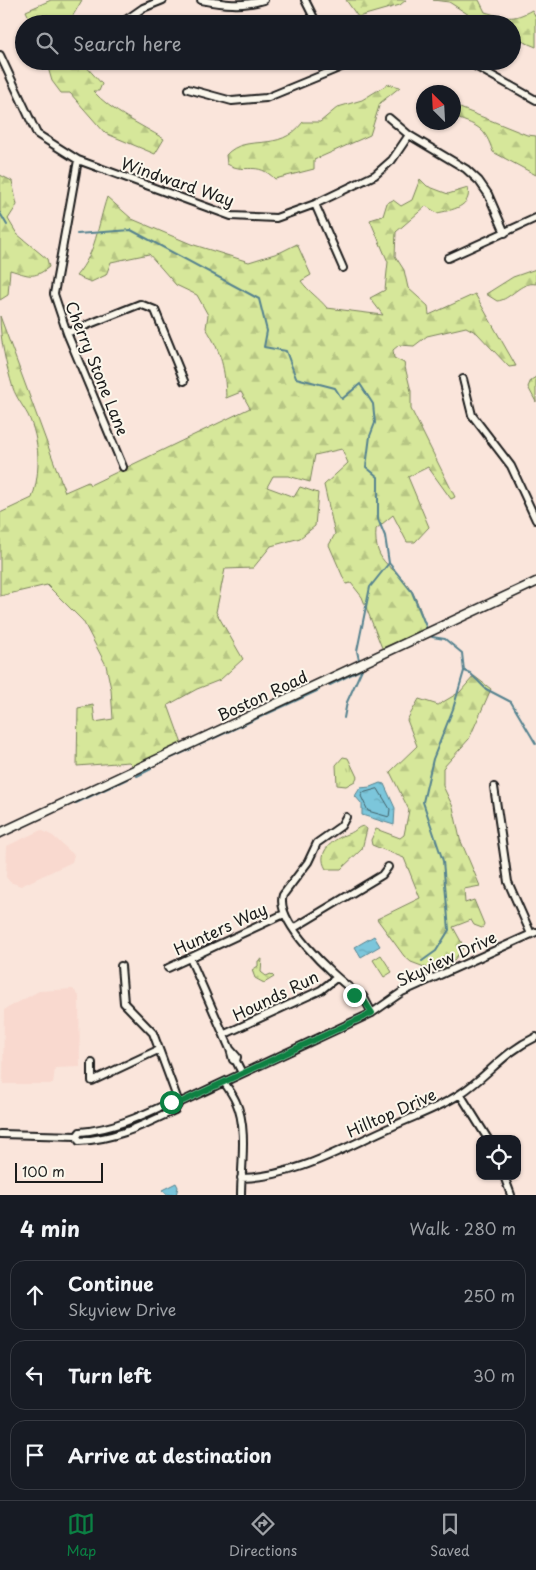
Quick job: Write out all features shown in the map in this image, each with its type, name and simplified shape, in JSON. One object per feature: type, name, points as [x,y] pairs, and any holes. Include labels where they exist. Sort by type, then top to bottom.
[{"type":"street","points":[[133,15],[143,8],[163,0]]},
{"type":"street","points":[[200,0],[230,5],[249,5],[264,0]]},
{"type":"street","points":[[305,0],[312,15]]},
{"type":"street","name":"Windward Way","points":[[0,55],[37,134],[78,160],[231,216],[276,218],[315,204],[375,175],[392,160],[409,135]]},
{"type":"street","points":[[188,89],[232,100],[250,101],[287,91],[333,70]]},
{"type":"street","points":[[482,70],[536,100]]},
{"type":"street","points":[[389,118],[409,135],[466,169],[479,181],[488,194],[505,233]]},
{"type":"street","name":"Cherry Stone Lane","points":[[78,160],[54,294],[67,333],[123,468]]},
{"type":"street","points":[[315,204],[343,268]]},
{"type":"street","points":[[448,258],[536,218]]},
{"type":"street","points":[[67,333],[140,304],[155,310],[184,381]]},
{"type":"street","points":[[462,379],[472,415],[511,466],[536,520]]},
{"type":"street","name":"Boston Road","points":[[0,833],[536,582]]},
{"type":"street","points":[[494,787],[508,882],[534,933]]},
{"type":"street","points":[[346,817],[341,826],[317,843],[308,862],[282,894],[281,901],[284,914],[294,928],[336,978],[358,992],[372,1013]]},
{"type":"street","points":[[294,928],[382,875],[388,867]]},
{"type":"street","name":"Hunters Way","points":[[168,968],[284,914]]},
{"type":"street","name":"Skyview Drive","points":[[0,1134],[76,1136],[79,1141],[115,1137],[175,1110],[179,1103],[372,1013],[402,992],[534,933]]},
{"type":"street","points":[[190,958],[225,1034],[233,1060],[236,1061],[242,1073]]},
{"type":"street","points":[[121,966],[124,1003],[132,1014],[149,1028],[179,1103]]},
{"type":"street","name":"Hounds Run","points":[[225,1034],[321,990],[336,978]]},
{"type":"street","name":"Hilltop Drive","points":[[241,1178],[269,1176],[297,1169],[460,1094],[504,1056],[536,1037]]},
{"type":"street","points":[[92,1063],[92,1081],[158,1050]]},
{"type":"street","points":[[224,1082],[236,1103],[240,1115],[242,1138],[241,1195]]},
{"type":"street","points":[[460,1094],[486,1135]]},
{"type":"street","points":[[505,1180],[511,1195]]},
{"type":"shaded area","points":[[41,830],[53,836],[74,855],[72,862],[21,886],[10,882],[6,877],[7,846]]},
{"type":"shaded area","points":[[73,989],[79,996],[80,1067],[55,1068],[53,1084],[3,1084],[4,1010],[39,991]]},
{"type":"green space","points":[[51,0],[82,0],[73,15],[28,15],[26,11]]},
{"type":"green space","points":[[346,0],[406,0],[400,5],[365,15],[357,15]]},
{"type":"green space","points":[[433,0],[479,0],[485,12],[496,15],[469,15],[449,2]]},
{"type":"green space","points":[[532,10],[536,17],[536,47],[521,41],[521,15]]},
{"type":"green space","points":[[49,70],[89,70],[102,84],[99,91],[93,91],[117,111],[164,139],[155,154],[105,133],[70,93],[61,93],[52,81]]},
{"type":"green space","points":[[388,84],[400,87],[380,103],[370,135],[314,160],[314,169],[275,179],[262,170],[234,167],[227,164],[226,155],[234,148],[283,138],[293,132],[303,122],[320,122],[338,107],[362,100]]},
{"type":"green space","points":[[461,108],[527,135],[536,136],[536,175],[493,152],[484,133],[470,123],[461,120]]},
{"type":"green space","points":[[0,175],[12,181],[17,205],[8,219],[17,234],[47,259],[49,267],[34,275],[26,275],[10,270],[8,295],[0,300]]},
{"type":"green space","points":[[420,179],[427,186],[448,194],[468,188],[468,194],[467,200],[464,203],[449,210],[437,213],[426,206],[396,232],[395,256],[404,270],[408,288],[428,306],[429,315],[475,294],[516,366],[509,367],[477,333],[466,327],[427,336],[414,346],[399,345],[393,350],[394,358],[404,363],[411,391],[411,409],[455,497],[451,499],[428,467],[408,477],[429,527],[415,542],[407,542],[393,515],[376,529],[376,542],[382,559],[407,584],[413,593],[427,629],[382,648],[362,597],[351,583],[346,584],[329,545],[335,534],[324,485],[348,463],[342,449],[315,455],[310,482],[288,476],[273,476],[267,487],[294,497],[300,487],[318,493],[315,526],[300,538],[271,546],[253,568],[225,569],[216,612],[243,659],[220,680],[197,689],[168,705],[182,744],[134,767],[129,762],[77,766],[78,708],[93,705],[95,722],[113,719],[111,689],[106,665],[83,621],[47,585],[0,596],[0,513],[32,498],[37,478],[38,456],[32,425],[14,391],[8,370],[2,343],[0,316],[65,492],[88,482],[90,485],[250,408],[241,392],[226,398],[222,362],[206,328],[208,315],[197,295],[176,285],[149,254],[111,262],[106,275],[91,282],[76,276],[83,267],[96,238],[107,197],[132,219],[191,244],[249,262],[281,252],[297,244],[311,275],[301,281],[327,308],[383,315],[370,298],[385,290],[388,262],[370,220],[383,216],[387,203],[393,200],[401,206],[412,200]]},
{"type":"green space","points":[[536,269],[536,284],[525,285],[507,298],[497,301],[486,294],[513,277]]},
{"type":"green space","points":[[536,377],[536,402],[528,387],[531,380]]},
{"type":"green space","points":[[474,676],[491,689],[469,739],[443,768],[443,786],[453,807],[460,839],[480,886],[464,889],[465,903],[474,900],[484,924],[482,928],[474,925],[471,920],[453,927],[464,947],[451,964],[435,971],[411,962],[404,956],[377,919],[420,898],[404,858],[372,845],[371,840],[376,829],[400,838],[404,835],[409,810],[390,772],[417,746],[407,720],[419,699],[438,705],[460,692]]},
{"type":"green space","points":[[343,757],[348,758],[357,777],[355,781],[346,786],[337,785],[336,765]]},
{"type":"green space","points":[[363,826],[367,829],[362,849],[341,869],[326,869],[323,856],[328,846],[338,838]]},
{"type":"green space","points":[[381,955],[392,972],[384,977],[373,960]]},
{"type":"green space","points":[[262,959],[261,972],[266,976],[271,974],[274,977],[264,983],[255,978],[252,970],[258,966],[258,961]]},
{"type":"water","points":[[380,783],[384,784],[395,808],[394,825],[362,815],[362,804],[355,796],[360,788]]},
{"type":"water","points":[[374,936],[380,946],[361,957],[355,947]]},
{"type":"water","points":[[176,1183],[178,1187],[176,1195],[168,1195],[162,1190]]},
{"type":"waterway","points":[[0,213],[7,225]]},
{"type":"waterway","points":[[77,234],[131,230],[259,299],[267,331],[264,347],[286,351],[296,378],[335,388],[342,399],[360,384],[373,404],[375,423],[370,436],[366,467],[378,477],[378,519],[385,536],[389,563],[412,592],[427,629]]},
{"type":"waterway","points":[[359,660],[357,651],[370,587],[389,563]]},
{"type":"waterway","points":[[422,961],[436,951],[449,930],[443,861],[423,802],[433,759],[453,709],[464,671],[462,653],[445,639],[432,637]]},
{"type":"waterway","points":[[330,685],[362,669]]},
{"type":"waterway","points":[[344,718],[347,702],[362,669]]},
{"type":"waterway","points":[[465,671],[470,673],[486,689],[511,702],[536,744]]},
{"type":"waterway","points":[[199,745],[319,690]]},
{"type":"waterway","points":[[160,763],[191,749]]},
{"type":"waterway","points":[[137,776],[151,769]]},
{"type":"waterway","points":[[76,803],[127,779]]},
{"type":"route","points":[[171,1102],[179,1103],[372,1013],[364,1000],[360,1000],[354,995]]}]
